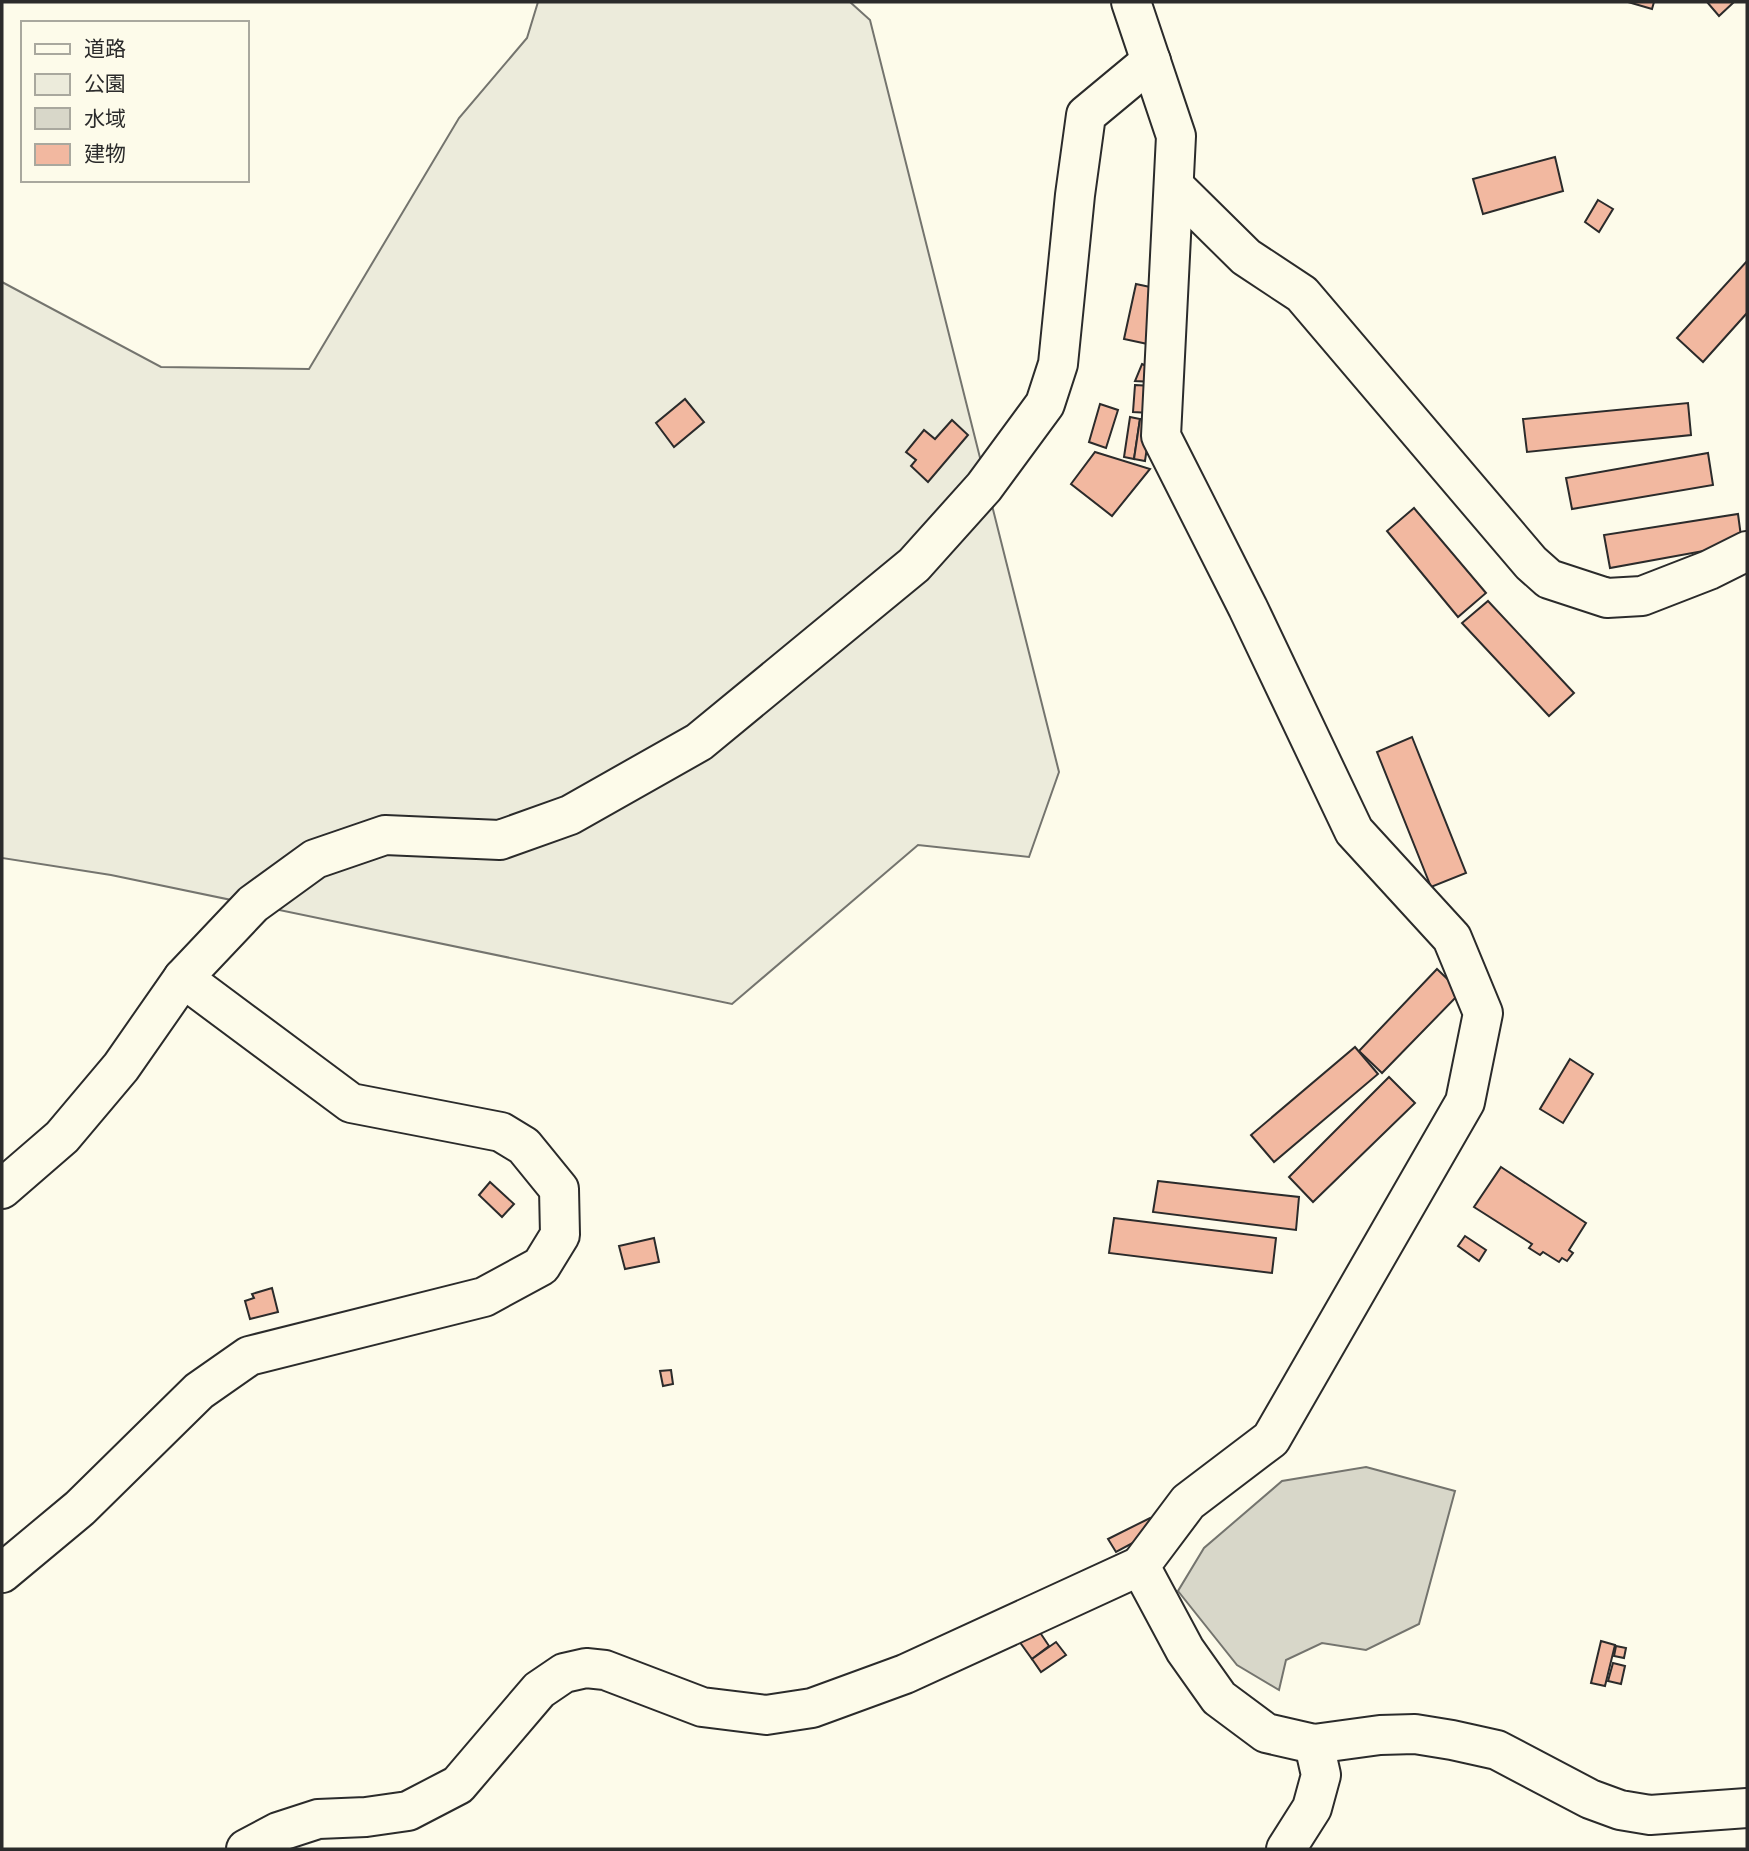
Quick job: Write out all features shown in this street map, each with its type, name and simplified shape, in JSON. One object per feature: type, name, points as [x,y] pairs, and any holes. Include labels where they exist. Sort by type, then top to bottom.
[{"type":"street","points":[[246,1849],[278,1832],[318,1819],[366,1817],[408,1811],[458,1785],[539,1690],[564,1673],[586,1668],[605,1670],[702,1707],[766,1716],[812,1708],[905,1674],[1140,1566],[1188,1502],[1271,1439],[1465,1102],[1483,1013],[1452,938],[1354,831],[1248,608],[1161,436],[1176,136],[1131,2]]},
{"type":"street","points":[[2,1189],[71,1127],[121,1067],[183,978],[253,904],[315,859],[385,835],[500,840],[570,815],[699,742],[914,565],[984,487],[1045,404],[1058,364],[1086,115],[1151,61]]},
{"type":"street","points":[[1174,186],[1246,257],[1302,293],[1531,564],[1549,579],[1607,598],[1642,596],[1709,570],[1747,551]]},
{"type":"street","points":[[2,1573],[80,1508],[199,1391],[250,1356],[484,1297],[541,1266],[560,1235],[559,1189],[524,1146],[501,1132],[351,1103],[183,978]]},
{"type":"street","points":[[1140,1566],[1185,1650],[1219,1698],[1266,1733],[1314,1744],[1380,1734],[1415,1734],[1452,1740],[1497,1750],[1590,1799],[1619,1811],[1662,1815],[1747,1808]]},
{"type":"street","points":[[1286,1849],[1312,1808],[1321,1775],[1314,1744]]},
{"type":"green space","points":[[538,2],[850,2],[870,20],[1059,772],[1029,857],[918,845],[732,1004],[111,875],[2,858],[2,282],[161,367],[309,369],[459,118],[527,38]]},
{"type":"water","points":[[1366,1467],[1455,1491],[1419,1624],[1366,1650],[1322,1643],[1286,1660],[1279,1690],[1237,1665],[1178,1591],[1204,1548],[1282,1481]]},
{"type":"building","points":[[1628,2],[1654,2],[1652,9]]},
{"type":"building","points":[[1707,2],[1734,2],[1719,16]]},
{"type":"building","points":[[1555,157],[1563,191],[1483,214],[1473,179]]},
{"type":"building","points":[[1598,200],[1613,209],[1599,232],[1585,222]]},
{"type":"building","points":[[1747,261],[1747,313],[1703,362],[1677,338]]},
{"type":"building","points":[[1136,284],[1169,291],[1157,346],[1124,339]]},
{"type":"building","points":[[1142,364],[1155,370],[1153,382],[1135,381]]},
{"type":"building","points":[[1135,385],[1152,386],[1150,413],[1133,412]]},
{"type":"building","points":[[685,399],[704,422],[674,447],[656,423]]},
{"type":"building","points":[[1688,403],[1691,435],[1527,452],[1523,419]]},
{"type":"building","points":[[1100,404],[1118,410],[1106,448],[1089,442]]},
{"type":"building","points":[[1130,417],[1140,419],[1134,459],[1124,457]]},
{"type":"building","points":[[1140,419],[1151,420],[1145,461],[1134,459]]},
{"type":"building","points":[[952,420],[968,435],[928,482],[911,466],[916,460],[906,452],[924,430],[935,439]]},
{"type":"building","points":[[1095,452],[1150,469],[1112,516],[1071,484]]},
{"type":"building","points":[[1708,453],[1713,485],[1572,509],[1566,478]]},
{"type":"building","points":[[1414,508],[1486,593],[1458,617],[1387,531]]},
{"type":"building","points":[[1738,514],[1742,544],[1610,568],[1604,535]]},
{"type":"building","points":[[1488,601],[1574,693],[1549,716],[1462,623]]},
{"type":"building","points":[[1412,737],[1466,873],[1431,887],[1377,752]]},
{"type":"building","points":[[1437,969],[1461,992],[1382,1073],[1359,1051]]},
{"type":"building","points":[[1355,1047],[1378,1074],[1274,1162],[1251,1135]]},
{"type":"building","points":[[1570,1059],[1593,1074],[1563,1123],[1540,1109]]},
{"type":"building","points":[[1389,1077],[1415,1103],[1313,1202],[1289,1177]]},
{"type":"building","points":[[1501,1167],[1586,1223],[1569,1250],[1573,1253],[1567,1261],[1562,1258],[1559,1262],[1543,1252],[1540,1255],[1529,1248],[1532,1244],[1474,1207]]},
{"type":"building","points":[[1158,1181],[1299,1197],[1296,1230],[1153,1212]]},
{"type":"building","points":[[490,1182],[514,1204],[502,1217],[479,1195]]},
{"type":"building","points":[[1114,1218],[1276,1238],[1272,1273],[1109,1253]]},
{"type":"building","points":[[1465,1236],[1486,1250],[1479,1261],[1458,1246]]},
{"type":"building","points":[[654,1238],[659,1262],[625,1269],[619,1246]]},
{"type":"building","points":[[272,1288],[278,1312],[250,1319],[245,1301],[254,1298],[252,1294]]},
{"type":"building","points":[[671,1370],[673,1384],[663,1386],[660,1371]]},
{"type":"building","points":[[1150,1518],[1157,1530],[1116,1552],[1108,1539]]},
{"type":"building","points":[[1037,1628],[1049,1646],[1032,1659],[1019,1641]]},
{"type":"building","points":[[1601,1641],[1615,1645],[1605,1686],[1591,1683]]},
{"type":"building","points":[[1056,1642],[1066,1655],[1041,1672],[1032,1659]]},
{"type":"building","points":[[1616,1646],[1626,1648],[1624,1658],[1614,1656]]},
{"type":"building","points":[[1613,1663],[1625,1666],[1621,1684],[1608,1681]]}]
